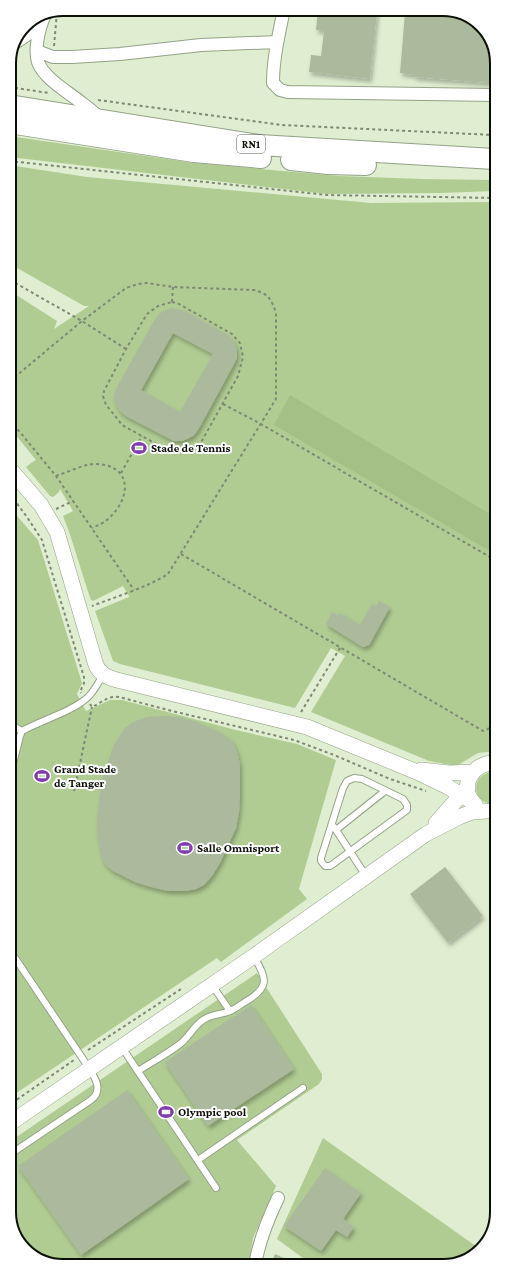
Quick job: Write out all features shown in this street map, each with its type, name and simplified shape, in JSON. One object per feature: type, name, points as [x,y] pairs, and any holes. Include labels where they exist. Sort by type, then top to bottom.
[{"type":"highway","name":"RN1","points":[[16,106],[259,145],[490,159]]},
{"type":"highway","name":"RN1","points":[[16,124],[194,152],[328,164],[490,170]]},
{"type":"street","points":[[283,16],[273,68],[273,83],[280,90],[288,92],[490,95]]},
{"type":"street","points":[[28,33],[42,21]]},
{"type":"street","points":[[42,21],[37,51],[38,62],[44,73],[103,121]]},
{"type":"street","points":[[37,51],[53,56],[72,57],[120,54],[201,45],[277,42]]},
{"type":"street","points":[[16,476],[42,505],[57,532],[96,667],[103,675],[307,726],[401,765],[467,795],[479,808],[490,811]]},
{"type":"street","points":[[426,834],[467,795],[469,779],[473,772],[479,767],[490,764]]},
{"type":"street","points":[[401,765],[436,772],[473,772]]},
{"type":"street","points":[[16,1119],[212,983],[254,956],[426,834],[459,816],[472,812],[490,811]]},
{"type":"street","points":[[256,1259],[264,1229],[278,1198]]},
{"type":"lane","points":[[16,752],[22,731],[71,708],[86,699],[96,688],[103,675]]},
{"type":"lane","points":[[16,728],[22,731]]},
{"type":"lane","points":[[358,778],[385,790],[405,801],[408,805],[407,810],[330,866],[322,864],[321,858],[344,784],[350,779],[358,778]]},
{"type":"lane","points":[[336,830],[385,790]]},
{"type":"lane","points":[[332,824],[366,876]]},
{"type":"lane","points":[[138,1071],[180,1044],[204,1019],[230,1011],[254,996],[262,988],[264,977],[263,971],[254,956]]},
{"type":"lane","points":[[16,959],[89,1068],[96,1079],[98,1087],[97,1095],[94,1098],[16,1150]]},
{"type":"lane","points":[[212,983],[230,1011]]},
{"type":"lane","points":[[121,1046],[216,1188]]},
{"type":"lane","points":[[198,1160],[303,1088]]},
{"type":"path","points":[[53,56],[57,17]]},
{"type":"path","points":[[93,100],[282,125],[490,135]]},
{"type":"path","points":[[16,162],[327,195],[490,198]]},
{"type":"path","points":[[16,283],[82,321],[126,349]]},
{"type":"path","points":[[16,377],[82,321],[126,288],[138,284],[147,283],[173,287],[254,290],[263,293],[272,302],[276,313],[276,399],[181,554],[168,574],[162,578],[91,607]]},
{"type":"path","points":[[172,302],[173,287]]},
{"type":"path","points":[[172,302],[179,304],[232,334],[240,343],[243,357],[238,376],[199,446],[193,451],[180,453],[160,446],[122,425],[106,405],[103,396],[104,391],[126,349],[147,314],[158,306],[172,302]]},
{"type":"path","points":[[223,404],[261,424],[490,557]]},
{"type":"path","points":[[16,427],[56,476],[134,590]]},
{"type":"path","points":[[121,473],[142,436]]},
{"type":"path","points":[[56,476],[93,464],[109,466],[121,473],[126,482],[126,489],[120,503],[108,519],[92,528]]},
{"type":"path","points":[[58,515],[55,509],[73,501]]},
{"type":"path","points":[[16,502],[42,540],[84,677],[84,683],[80,692],[92,708]]},
{"type":"path","points":[[181,554],[483,731],[488,729],[490,726]]},
{"type":"path","points":[[308,715],[301,712],[340,648]]},
{"type":"path","points":[[74,791],[92,708],[108,698],[115,696],[294,740],[334,755],[390,780],[428,792]]},
{"type":"path","points":[[16,1100],[80,1055],[183,988]]},
{"type":"green space","points":[[16,137],[194,163],[339,176],[490,180],[490,191],[327,194],[16,158]]},
{"type":"green space","points":[[16,166],[87,177],[371,203],[490,202],[490,752],[478,753],[458,765],[429,761],[311,712],[345,656],[331,648],[295,708],[113,661],[95,611],[129,597],[130,598],[123,586],[93,601],[91,600],[63,516],[73,511],[60,489],[59,492],[53,497],[50,496],[26,467],[36,460],[16,435],[16,295],[57,321],[54,329],[89,306],[84,306],[16,267]]},
{"type":"green space","points":[[290,395],[490,514],[490,551],[274,425]]},
{"type":"green space","points":[[16,515],[38,540],[82,683],[77,694],[86,711],[110,700],[122,700],[236,730],[297,744],[336,760],[299,889],[307,899],[221,962],[217,958],[16,1093]]},
{"type":"green space","points":[[490,772],[490,803],[483,801],[476,792],[478,780],[483,775]]},
{"type":"green space","name":"Olympic pool","points":[[257,973],[322,1074],[322,1079],[319,1084],[237,1140],[276,1186],[253,1238],[250,1259],[60,1259],[40,1253],[24,1238],[16,1218],[16,1137]]},
{"type":"green space","points":[[323,1138],[475,1246],[464,1254],[443,1259],[304,1259],[277,1239]]},
{"type":"building","points":[[317,16],[377,16],[370,79],[309,72],[311,55],[321,56],[324,31],[316,30]]},
{"type":"building","points":[[405,16],[446,16],[464,21],[480,35],[485,42],[490,57],[489,83],[414,77],[415,75],[400,73]]},
{"type":"building","points":[[171,308],[185,311],[226,334],[235,344],[237,351],[237,358],[198,430],[193,436],[181,441],[174,441],[126,416],[116,405],[114,398],[118,385],[155,319],[165,310]],"holes":[[[173,333],[213,354],[180,412],[141,390]]]},
{"type":"building","points":[[379,601],[390,607],[369,645],[363,647],[326,624],[332,612],[338,616],[340,613],[360,625],[372,604],[376,606]]},
{"type":"building","points":[[147,717],[179,717],[197,722],[221,733],[232,741],[240,764],[240,798],[236,828],[220,863],[212,876],[204,885],[196,889],[185,891],[168,891],[151,887],[135,882],[113,871],[102,859],[97,833],[101,784],[114,744],[125,728],[133,722]]},
{"type":"building","points":[[445,867],[483,916],[448,943],[410,894]]},
{"type":"building","points":[[251,1005],[294,1069],[208,1126],[165,1062]]},
{"type":"building","points":[[127,1090],[189,1179],[81,1255],[18,1166]]},
{"type":"building","points":[[325,1168],[361,1193],[343,1219],[354,1227],[347,1237],[336,1230],[321,1251],[284,1226]]},
{"type":"building","points":[[275,1254],[286,1259],[273,1259]]},
{"type":"place","name":"Stade de Tennis","points":[[139,448]]},
{"type":"place","name":"Grand Stade de Tanger","points":[[42,776]]},
{"type":"place","name":"Salle Omnisport","points":[[185,848]]},
{"type":"place","name":"Olympic pool","points":[[166,1112]]}]
